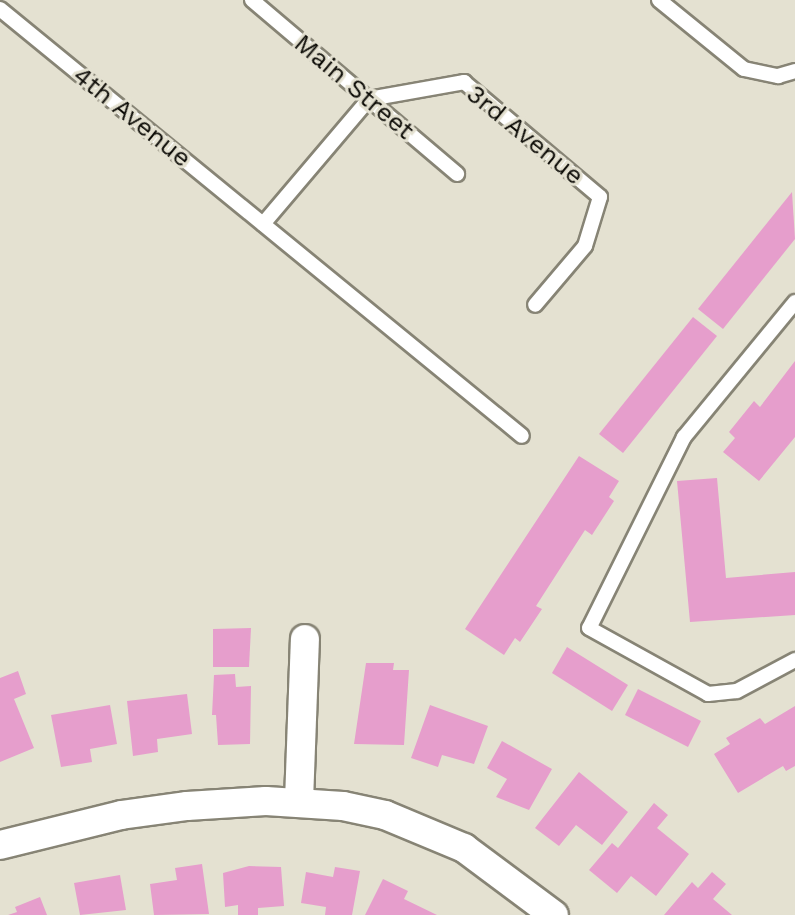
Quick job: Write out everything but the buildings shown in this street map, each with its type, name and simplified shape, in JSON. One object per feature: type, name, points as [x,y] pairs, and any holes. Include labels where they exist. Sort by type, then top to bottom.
[{"type":"street","points":[[299,801],[305,639]]},
{"type":"street","points":[[0,845],[121,815],[187,806],[299,801],[385,815],[425,829],[506,875],[554,915]]},
{"type":"lane","name":"Main Street","points":[[252,0],[457,174]]},
{"type":"lane","points":[[659,0],[744,69],[778,76],[795,71]]},
{"type":"lane","name":"4th Avenue","points":[[0,9],[522,436]]},
{"type":"lane","name":"3rd Avenue","points":[[369,99],[464,82],[600,197],[585,246],[535,305]]},
{"type":"lane","points":[[263,224],[369,99]]},
{"type":"lane","points":[[795,302],[684,437],[589,628],[708,694],[737,691],[795,660]]}]
